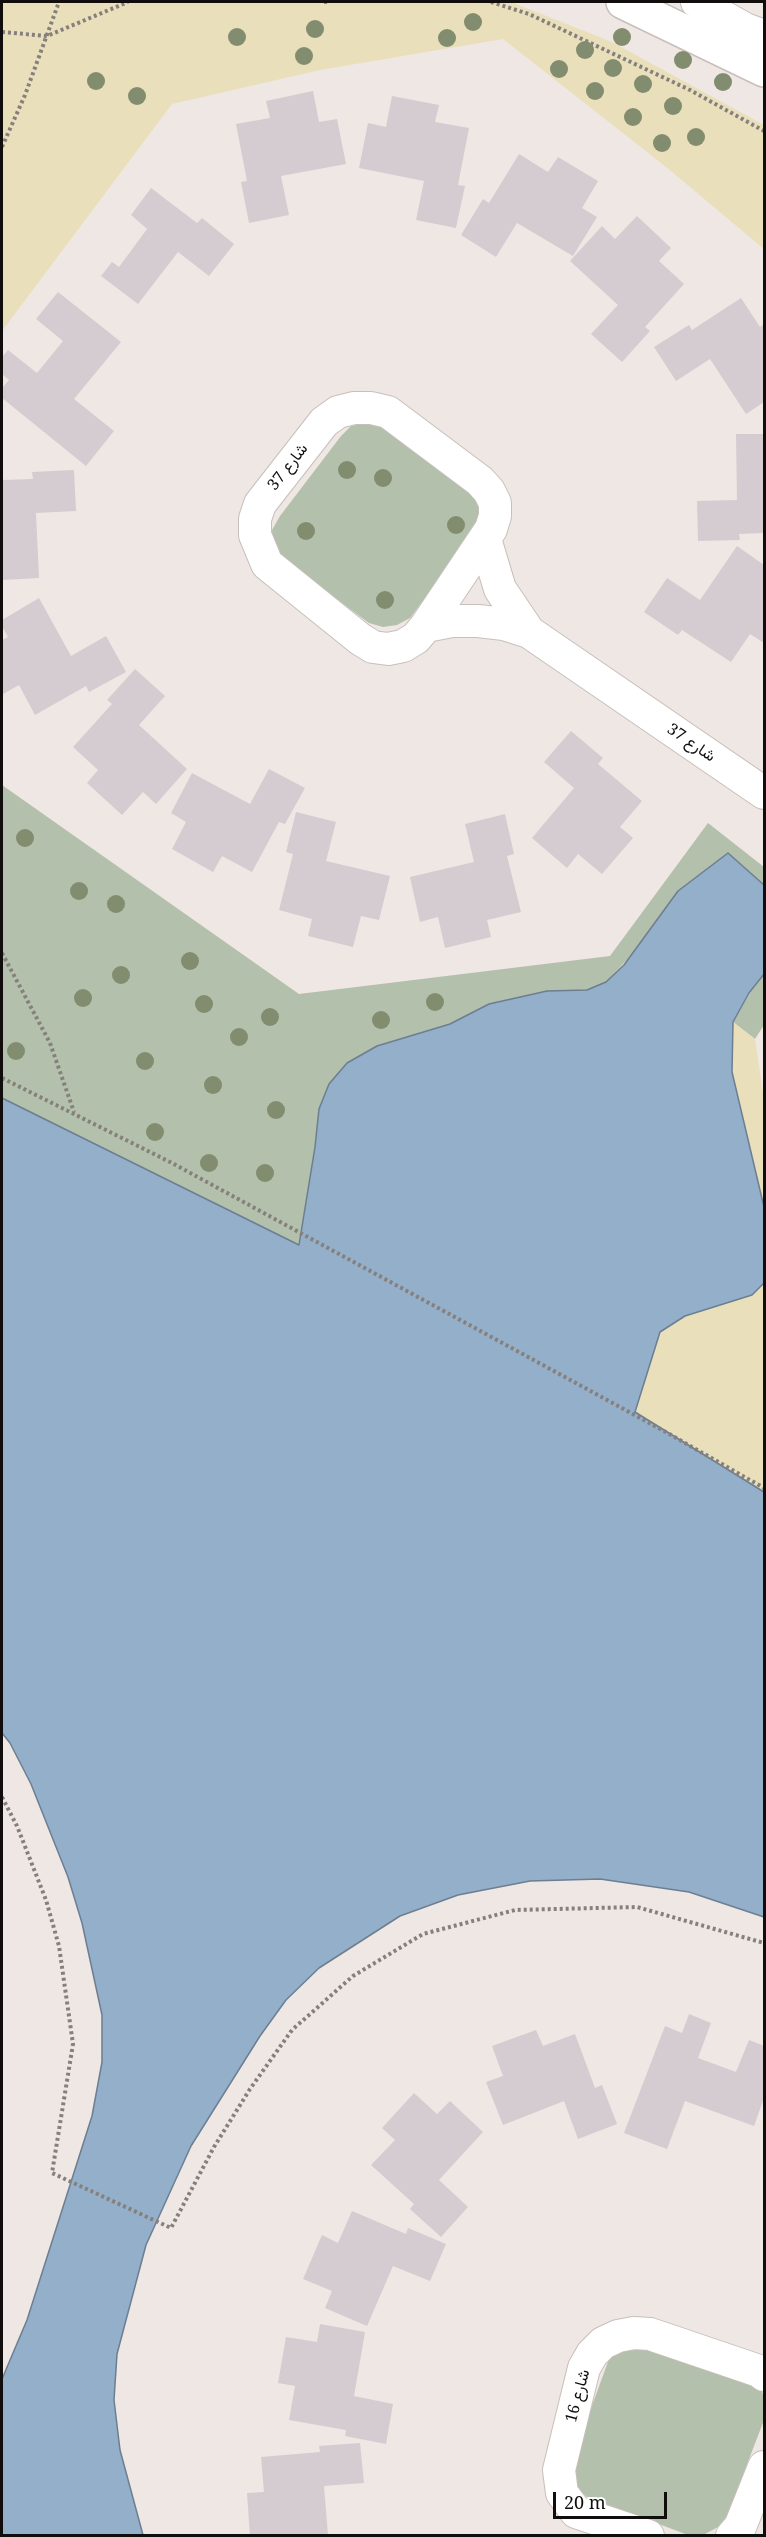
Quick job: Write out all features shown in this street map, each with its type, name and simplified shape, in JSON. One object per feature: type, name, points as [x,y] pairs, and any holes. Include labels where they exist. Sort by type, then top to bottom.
[{"type":"street","points":[[623,2],[765,70]]},
{"type":"street","points":[[697,2],[745,29],[765,36]]},
{"type":"street","name":"شارع 37","points":[[354,408],[371,408],[388,412],[489,490],[495,503],[495,516],[491,529],[484,539],[426,626],[410,642],[388,649],[373,647],[360,639],[267,564],[259,551],[255,535],[255,519],[260,504],[324,422],[338,412],[354,408]]},
{"type":"street","name":"شارع 37","points":[[484,539],[500,589],[529,632]]},
{"type":"street","name":"شارع 37","points":[[426,626],[452,621],[478,621],[504,624],[529,632],[765,793]]},
{"type":"street","name":"شارع 16","points":[[648,2535],[583,2524],[562,2493],[559,2470],[584,2368],[592,2354],[603,2343],[618,2336],[634,2333],[650,2334],[765,2375]]},
{"type":"street","points":[[732,2535],[740,2527],[765,2467]]},
{"type":"path","points":[[2,147],[25,95],[59,2]]},
{"type":"path","points":[[2,32],[47,36],[128,2]]},
{"type":"path","points":[[491,2],[529,14],[679,85],[765,131]]},
{"type":"path","points":[[2,953],[50,1043],[75,1113]]},
{"type":"path","points":[[2,1078],[75,1113],[284,1224],[765,1488]]},
{"type":"path","points":[[2,1797],[17,1827],[46,1900],[59,1946],[73,2044],[52,2173],[171,2228],[214,2147],[250,2089],[292,2030],[353,1976],[423,1934],[515,1910],[637,1907],[765,1943]]},
{"type":"green space","points":[[369,423],[384,427],[471,493],[478,504],[480,519],[473,534],[410,618],[397,625],[383,627],[369,623],[280,557],[273,545],[272,530],[280,516],[341,436],[351,426]]},
{"type":"green space","points":[[2,785],[299,994],[610,956],[708,823],[764,867],[764,885],[728,853],[606,982],[587,990],[547,991],[489,1004],[450,1024],[377,1046],[319,1109],[299,1245],[2,1098]]},
{"type":"green space","points":[[764,974],[764,1025],[755,1039],[733,1022]]},
{"type":"green space","points":[[632,2343],[752,2380],[762,2391],[764,2420],[728,2514],[720,2526],[705,2534],[688,2535],[587,2497],[577,2488],[573,2458],[609,2359],[619,2349]]},
{"type":"sand","points":[[2,2],[511,2],[612,42],[764,125],[764,249],[665,166],[503,39],[320,70],[172,104],[2,331]]},
{"type":"sand","points":[[733,1022],[755,1039],[764,1100],[764,1207],[732,1073]]},
{"type":"sand","points":[[764,1283],[764,1493],[635,1412],[660,1332],[685,1316],[752,1295]]},
{"type":"water","points":[[728,853],[764,885],[764,974],[749,993],[733,1022],[732,1072],[764,1207],[764,1283],[752,1295],[685,1316],[660,1332],[635,1412],[764,1492],[764,1917],[689,1892],[600,1879],[530,1881],[458,1895],[400,1916],[319,1968],[286,2000],[260,2036],[191,2146],[146,2245],[117,2354],[114,2400],[120,2450],[143,2535],[2,2535],[2,2379],[27,2320],[92,2116],[102,2062],[102,2015],[82,1923],[68,1877],[31,1784],[10,1743],[2,1733],[2,1098],[299,1245],[319,1109],[329,1084],[347,1063],[377,1046],[450,1024],[489,1004],[547,991],[587,990],[606,982],[624,965],[678,891]]},
{"type":"building","points":[[313,91],[319,122],[337,119],[346,164],[281,176],[289,215],[249,223],[241,182],[247,181],[236,124],[270,118],[266,101]]},
{"type":"building","points":[[392,96],[439,105],[435,122],[469,128],[458,185],[465,186],[456,228],[416,220],[424,181],[359,168],[368,123],[386,127]]},
{"type":"building","points":[[519,154],[548,172],[558,157],[598,181],[582,208],[597,217],[573,256],[517,223],[496,257],[461,235],[483,199],[489,203]]},
{"type":"building","points":[[151,188],[197,223],[202,218],[234,244],[209,276],[178,252],[138,304],[101,276],[112,262],[119,267],[147,229],[131,215]]},
{"type":"building","points":[[637,216],[671,248],[659,261],[684,284],[645,327],[650,331],[622,362],[591,334],[618,305],[570,261],[602,226],[615,239]]},
{"type":"building","points":[[58,292],[121,342],[74,399],[114,431],[86,466],[2,398],[2,388],[9,380],[2,374],[2,357],[8,350],[37,373],[63,341],[36,319]]},
{"type":"building","points":[[741,298],[760,327],[764,324],[764,402],[746,414],[710,359],[676,381],[654,347],[689,325],[692,330]]},
{"type":"building","points":[[736,434],[764,434],[764,533],[739,534],[740,540],[698,541],[697,501],[737,500]]},
{"type":"building","points":[[74,470],[76,511],[36,513],[39,578],[2,580],[2,480],[33,479],[32,472]]},
{"type":"building","points":[[737,546],[764,565],[764,643],[750,634],[731,662],[682,630],[678,635],[644,612],[667,578],[700,600]]},
{"type":"building","points":[[39,598],[71,656],[106,636],[126,672],[89,692],[86,686],[35,715],[19,685],[3,694],[2,640],[8,637],[2,626],[2,620]]},
{"type":"building","points":[[135,669],[165,696],[139,725],[187,769],[156,804],[143,792],[122,815],[87,783],[98,770],[73,747],[112,704],[107,700]]},
{"type":"building","points":[[571,731],[603,758],[598,764],[642,801],[620,827],[633,838],[602,874],[578,854],[567,868],[532,838],[574,788],[544,762]]},
{"type":"building","points":[[269,769],[305,788],[285,824],[279,822],[252,872],[222,856],[213,872],[172,849],[186,822],[171,813],[192,773],[250,804]]},
{"type":"building","points":[[296,812],[336,822],[326,861],[390,876],[379,920],[361,916],[353,947],[308,936],[312,919],[279,910],[293,854],[286,852]]},
{"type":"building","points":[[505,814],[514,854],[507,856],[521,912],[487,920],[491,937],[445,948],[438,917],[420,922],[410,877],[474,862],[465,824]]},
{"type":"building","points":[[689,2014],[711,2023],[698,2058],[736,2072],[749,2040],[764,2046],[764,2098],[754,2126],[685,2101],[667,2149],[624,2133],[665,2026],[682,2033]]},
{"type":"building","points":[[536,2030],[543,2046],[575,2034],[595,2088],[602,2085],[617,2124],[578,2139],[564,2101],[503,2125],[486,2082],[503,2076],[492,2046]]},
{"type":"building","points":[[414,2093],[437,2114],[450,2101],[483,2132],[439,2180],[468,2207],[441,2237],[410,2209],[414,2204],[371,2165],[395,2140],[382,2128]]},
{"type":"building","points":[[352,2211],[406,2234],[408,2228],[446,2244],[430,2281],[393,2266],[367,2326],[325,2308],[332,2291],[303,2279],[322,2235],[338,2243]]},
{"type":"building","points":[[320,2324],[365,2332],[354,2396],[393,2404],[386,2444],[345,2436],[346,2430],[289,2420],[295,2386],[278,2383],[286,2337],[317,2342]]},
{"type":"building","points":[[360,2443],[364,2483],[324,2486],[328,2536],[250,2536],[247,2493],[264,2492],[261,2457],[320,2452],[319,2446]]}]
